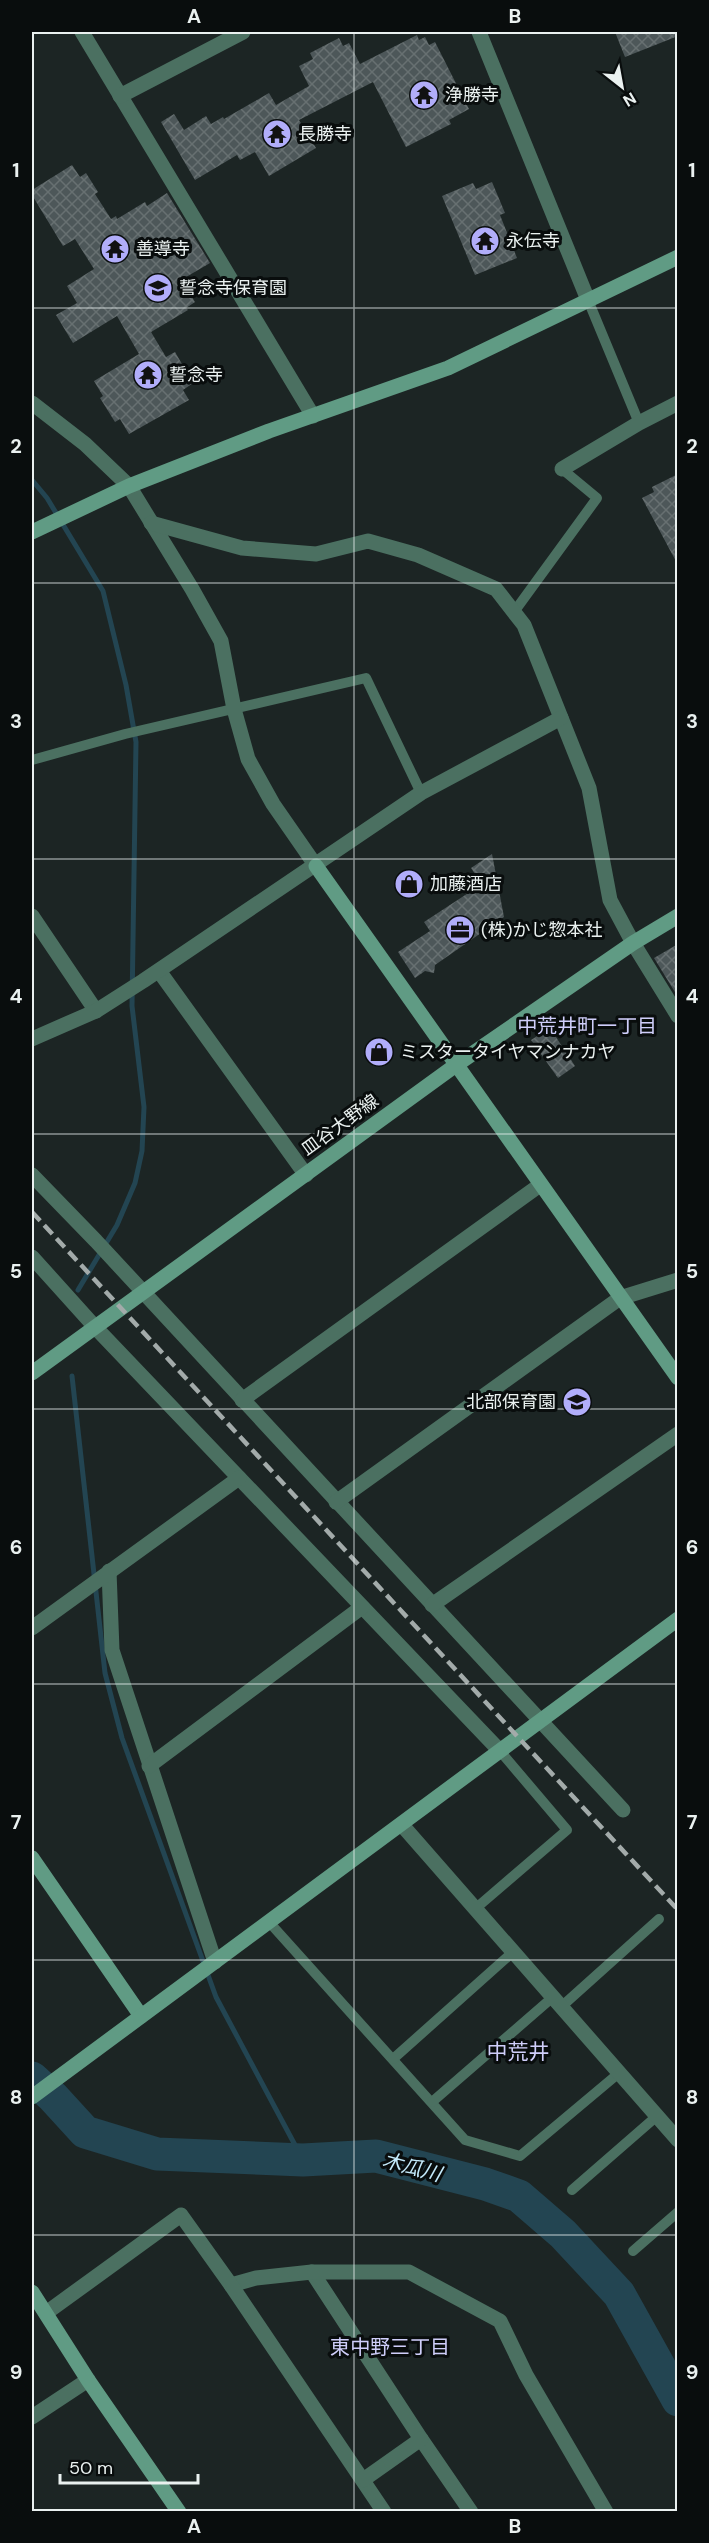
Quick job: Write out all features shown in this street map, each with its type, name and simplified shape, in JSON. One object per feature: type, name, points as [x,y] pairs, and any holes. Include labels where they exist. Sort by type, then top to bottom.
[{"type":"street","points":[[82,32],[314,416]]},
{"type":"street","points":[[120,96],[243,32]]},
{"type":"street","points":[[478,32],[588,300]]},
{"type":"street","points":[[32,532],[129,486],[269,431],[448,368],[678,257]]},
{"type":"street","points":[[32,403],[85,444],[129,486],[192,589],[221,642],[234,709],[248,759],[273,804],[678,1378]]},
{"type":"street","points":[[562,469],[639,423],[678,403]]},
{"type":"street","points":[[151,523],[242,548],[315,554],[368,541],[418,555],[496,589],[524,625],[589,788],[610,900],[633,943],[678,1016]]},
{"type":"street","points":[[32,1039],[96,1011],[316,866],[421,793],[561,718]]},
{"type":"street","points":[[32,916],[96,1011]]},
{"type":"street","name":"皿谷大野線","points":[[32,1373],[456,1065],[633,943],[678,916]]},
{"type":"street","points":[[159,970],[306,1175]]},
{"type":"street","points":[[32,1175],[96,1241],[539,1722],[623,1810]]},
{"type":"street","points":[[242,1400],[540,1185]]},
{"type":"street","points":[[32,1257],[95,1328],[500,1751]]},
{"type":"street","points":[[336,1502],[620,1298],[678,1280]]},
{"type":"street","points":[[432,1605],[678,1434]]},
{"type":"street","points":[[32,1628],[239,1478]]},
{"type":"street","points":[[110,1571],[112,1650],[215,1962]]},
{"type":"street","points":[[149,1766],[362,1607]]},
{"type":"street","points":[[32,2097],[678,1619]]},
{"type":"street","points":[[402,1825],[678,2140]]},
{"type":"street","points":[[32,1858],[141,2016]]},
{"type":"street","points":[[46,2313],[181,2215],[384,2511]]},
{"type":"street","points":[[312,2272],[471,2511]]},
{"type":"street","points":[[231,2285],[256,2278],[312,2272],[409,2272],[500,2321],[526,2375],[606,2511]]},
{"type":"street","points":[[32,2292],[88,2380],[178,2511]]},
{"type":"street","points":[[32,2417],[88,2380]]},
{"type":"street","points":[[363,2480],[421,2439]]},
{"type":"lane","points":[[588,300],[639,423]]},
{"type":"lane","points":[[514,612],[597,498],[562,469]]},
{"type":"lane","points":[[32,760],[144,729],[366,678],[421,793]]},
{"type":"lane","points":[[475,1909],[567,1830],[500,1751]]},
{"type":"lane","points":[[432,2102],[659,1918]]},
{"type":"lane","points":[[270,1922],[465,2140],[520,2156],[619,2073]]},
{"type":"lane","points":[[393,2059],[513,1952]]},
{"type":"lane","points":[[572,2190],[657,2116]]},
{"type":"lane","points":[[633,2251],[678,2212]]},
{"type":"building","points":[[615,32],[678,32],[678,36],[625,57]]},
{"type":"building","points":[[417,35],[419,40],[425,37],[429,45],[435,42],[469,109],[449,120],[451,124],[406,147],[373,82],[299,120],[316,148],[269,176],[255,152],[240,160],[237,155],[195,180],[161,122],[174,114],[184,130],[206,116],[211,124],[269,93],[276,105],[309,86],[299,66],[313,59],[310,53],[339,38],[343,46],[349,43],[360,64]]},
{"type":"building","points":[[72,165],[80,177],[86,173],[98,192],[95,194],[111,219],[116,216],[117,219],[145,202],[147,206],[167,193],[210,263],[181,280],[195,302],[186,308],[188,310],[151,332],[166,357],[175,352],[193,383],[183,390],[189,400],[129,434],[120,419],[115,422],[100,398],[103,396],[94,381],[139,354],[117,316],[73,343],[56,315],[77,303],[67,286],[94,269],[75,239],[63,246],[32,195],[32,190]]},
{"type":"building","points":[[492,182],[505,213],[500,215],[517,258],[475,275],[442,196],[473,183],[476,189]]},
{"type":"building","points":[[678,474],[678,565],[642,498],[654,492],[652,487]]},
{"type":"building","points":[[492,854],[504,917],[435,965],[434,973],[425,971],[415,978],[398,952],[430,931],[424,922],[482,884],[471,868]]},
{"type":"building","points":[[678,944],[678,997],[654,958]]},
{"type":"building","points":[[550,1028],[575,1066],[558,1078],[531,1040]]},
{"type":"waterway","points":[[32,480],[47,498],[103,591],[126,685],[136,742],[132,1006],[144,1107],[142,1151],[135,1183],[117,1225],[78,1290]]},
{"type":"waterway","points":[[72,1376],[105,1673],[122,1738],[216,1997],[303,2160]]},
{"type":"waterway","name":"木瓜川","points":[[32,2078],[85,2132],[157,2154],[303,2160],[376,2156],[485,2184],[519,2196],[563,2234],[619,2294],[678,2400]]},
{"type":"railway","points":[[32,1212],[678,1910]]},
{"type":"place","name":"浄勝寺","points":[[424,95]]},
{"type":"place","name":"長勝寺","points":[[277,134]]},
{"type":"place","name":"永伝寺","points":[[485,241]]},
{"type":"place","name":"善導寺","points":[[115,249]]},
{"type":"place","name":"誓念寺保育園","points":[[158,288]]},
{"type":"place","name":"誓念寺","points":[[148,375]]},
{"type":"place","name":"加藤酒店","points":[[409,884]]},
{"type":"place","name":"(株)かじ惣本社","points":[[460,930]]},
{"type":"place","name":"ミスタータイヤマンナカヤ","points":[[379,1052]]},
{"type":"place","name":"北部保育園","points":[[577,1402]]},
{"type":"district","name":"中荒井町一丁目","points":[[587,1026]]},
{"type":"district","name":"中荒井","points":[[518,2052]]},
{"type":"district","name":"東中野三丁目","points":[[390,2347]]}]
